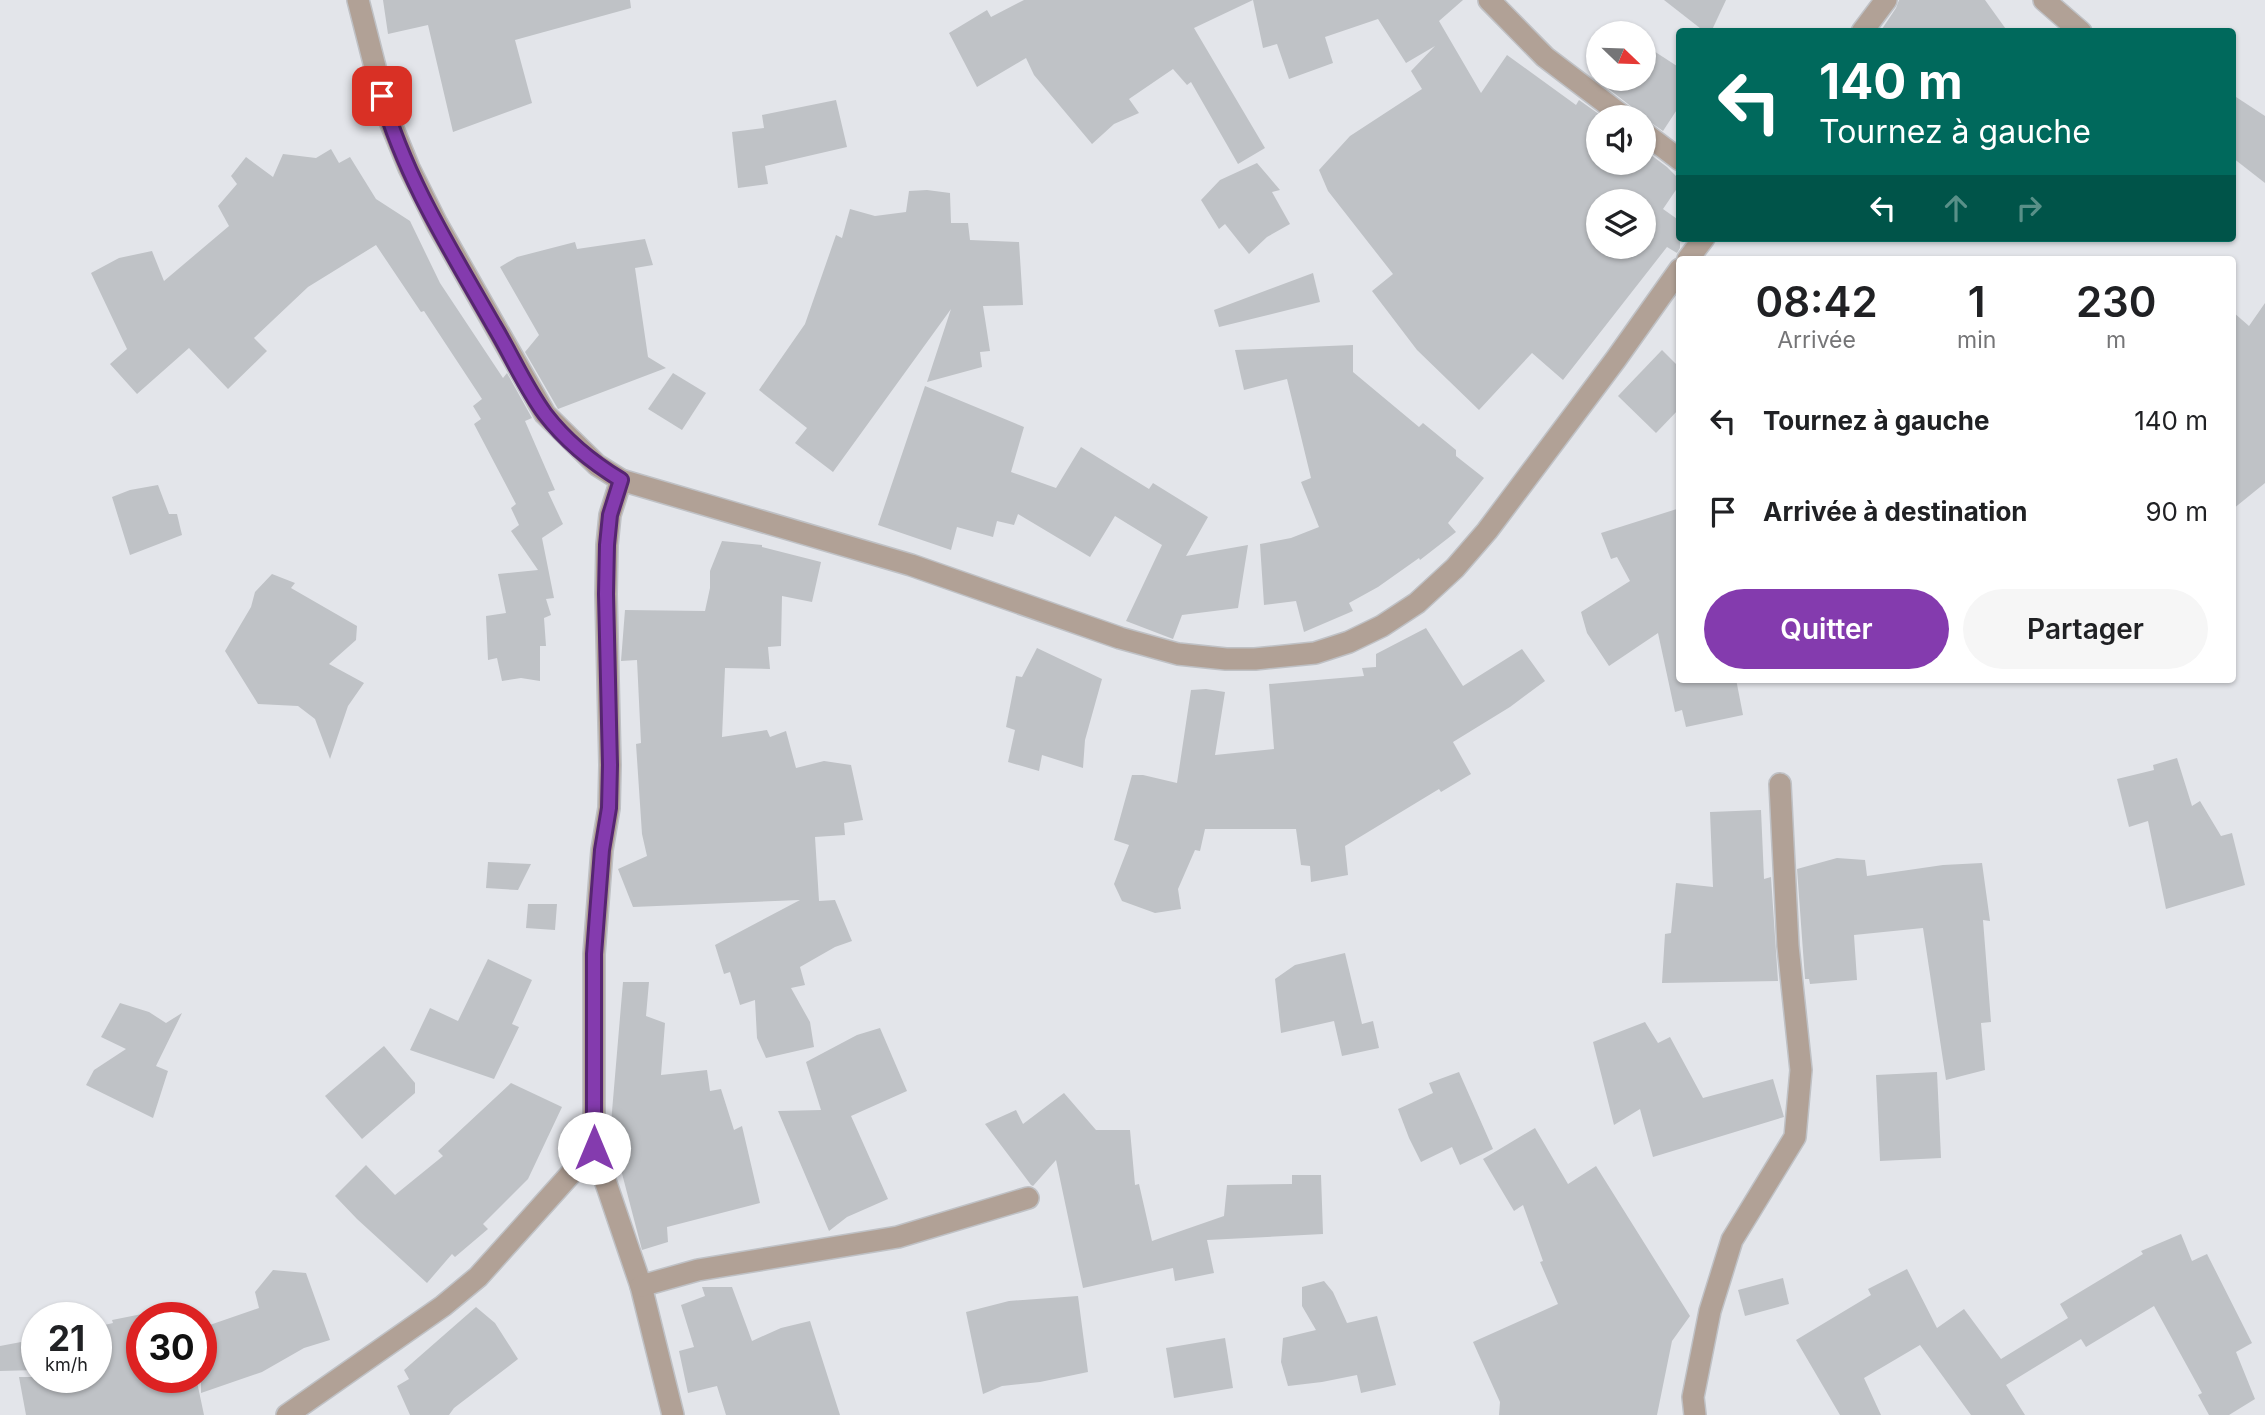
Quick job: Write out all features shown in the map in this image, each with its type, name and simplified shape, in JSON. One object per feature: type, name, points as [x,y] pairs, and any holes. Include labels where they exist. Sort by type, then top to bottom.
[{"type":"street","points":[[358,0],[387,114],[409,169],[437,224],[545,414],[597,465],[621,480],[911,565],[1120,638],[1178,654],[1235,659],[1276,658],[1314,653],[1349,642],[1382,626],[1417,603],[1455,568],[1487,531],[1676,275]]},
{"type":"street","points":[[1489,0],[1545,57],[1608,105]]},
{"type":"street","points":[[1865,28],[1886,0]]},
{"type":"street","points":[[2044,0],[2076,28]]},
{"type":"street","points":[[1656,142],[1676,157]]},
{"type":"street","points":[[1690,256],[1701,242]]},
{"type":"street","points":[[621,480],[610,515],[607,557],[610,776],[594,954],[594,1148],[641,1286],[673,1415]]},
{"type":"street","points":[[1695,1415],[1693,1398],[1710,1311],[1732,1240],[1795,1137],[1801,1070],[1788,946],[1780,784]]},
{"type":"street","points":[[287,1415],[443,1306],[478,1277],[594,1148]]},
{"type":"street","points":[[641,1286],[698,1270],[898,1237],[1028,1198]]},
{"type":"building","points":[[383,0],[630,0],[631,8],[515,40],[532,103],[453,132],[428,25],[388,34]]},
{"type":"building","points":[[1024,0],[1253,0],[1194,28],[1265,148],[1238,164],[1191,82],[1187,85],[1173,69],[1129,99],[1139,113],[1114,124],[1092,144],[1034,75],[1026,58],[977,87],[949,33],[987,10],[991,17]]},
{"type":"building","points":[[1253,0],[1463,0],[1439,21],[1481,93],[1507,55],[1576,105],[1579,100],[1586,105],[1586,175],[1656,175],[1656,159],[1667,167],[1676,176],[1676,190],[1663,209],[1676,218],[1676,242],[1680,242],[1680,248],[1677,253],[1667,247],[1563,380],[1532,353],[1479,410],[1417,350],[1372,291],[1393,274],[1328,191],[1319,170],[1350,136],[1422,89],[1411,71],[1435,46],[1406,63],[1378,19],[1325,37],[1333,63],[1289,79],[1277,44],[1263,48]]},
{"type":"building","points":[[1664,0],[1726,0],[1713,28],[1700,28]]},
{"type":"building","points":[[1899,0],[1985,0],[2005,28],[1883,28]]},
{"type":"building","points":[[1656,52],[1676,65],[1676,111],[1663,131],[1656,126],[1656,105],[1629,105],[1611,91],[1656,91]]},
{"type":"building","points":[[2236,97],[2265,116],[2265,183],[2236,160]]},
{"type":"building","points":[[836,100],[847,147],[765,166],[768,184],[738,188],[732,132],[764,128],[762,115]]},
{"type":"building","points":[[331,149],[339,163],[350,157],[376,199],[410,221],[440,283],[503,378],[507,373],[532,418],[525,421],[555,490],[548,492],[563,524],[542,538],[554,598],[546,599],[551,615],[544,618],[546,646],[540,646],[540,681],[521,678],[502,681],[497,658],[488,660],[486,616],[506,613],[498,574],[538,570],[511,531],[519,525],[511,508],[516,504],[474,424],[481,419],[473,406],[482,399],[424,311],[421,312],[376,245],[308,287],[254,338],[267,351],[228,389],[189,348],[137,394],[110,364],[127,349],[91,273],[119,258],[152,251],[164,281],[229,226],[218,206],[237,184],[231,176],[246,157],[273,177],[283,154],[316,158]]},
{"type":"building","points":[[1257,163],[1280,190],[1272,192],[1290,224],[1267,237],[1249,254],[1225,224],[1219,229],[1201,200],[1220,180]]},
{"type":"building","points":[[909,191],[950,193],[951,223],[968,223],[970,240],[1019,242],[1023,305],[983,306],[990,351],[980,352],[982,367],[927,382],[951,309],[833,472],[795,443],[807,428],[759,390],[805,324],[836,235],[842,238],[850,209],[875,216],[906,212]]},
{"type":"building","points":[[645,239],[653,265],[635,268],[648,357],[666,368],[558,409],[525,352],[539,335],[500,267],[517,257],[575,242],[577,249]]},
{"type":"building","points":[[1313,273],[1320,302],[1219,327],[1214,310]]},
{"type":"building","points":[[2265,303],[2265,483],[2236,507],[2236,315],[2249,326]]},
{"type":"building","points":[[1353,345],[1353,372],[1419,427],[1423,423],[1456,450],[1456,456],[1484,478],[1448,523],[1456,532],[1420,560],[1419,558],[1378,587],[1349,603],[1353,611],[1304,632],[1296,601],[1264,605],[1260,544],[1291,538],[1319,527],[1301,482],[1311,478],[1287,379],[1244,390],[1235,350]]},
{"type":"building","points":[[1662,350],[1676,364],[1676,412],[1656,433],[1618,396]]},
{"type":"building","points":[[673,373],[706,393],[682,430],[648,409]]},
{"type":"building","points":[[925,386],[1024,427],[1011,472],[1056,488],[1081,447],[1149,489],[1153,483],[1208,517],[1186,556],[1248,545],[1238,608],[1182,615],[1173,639],[1126,621],[1162,545],[1115,516],[1090,557],[1018,514],[1014,525],[997,521],[993,537],[957,527],[951,550],[878,525]]},
{"type":"building","points":[[158,485],[169,514],[177,514],[182,535],[130,555],[112,497],[130,490]]},
{"type":"building","points":[[1676,509],[1676,683],[1737,683],[1743,715],[1686,727],[1682,710],[1675,712],[1658,633],[1609,666],[1587,633],[1581,612],[1630,581],[1617,557],[1611,559],[1601,533]]},
{"type":"building","points":[[722,541],[762,545],[821,562],[812,602],[782,596],[781,646],[768,647],[770,669],[725,668],[722,737],[767,730],[770,737],[786,731],[796,768],[824,761],[851,765],[863,820],[844,823],[845,835],[815,837],[819,901],[835,900],[852,941],[835,947],[800,967],[805,985],[791,988],[810,1022],[814,1047],[766,1058],[757,1038],[755,1000],[740,1005],[730,972],[724,974],[715,945],[800,900],[633,907],[618,869],[647,856],[642,834],[636,744],[641,743],[637,660],[621,661],[625,610],[705,611],[710,588],[710,571]]},
{"type":"building","points":[[272,574],[295,583],[291,588],[357,626],[356,640],[329,664],[364,683],[348,706],[330,759],[315,719],[298,706],[258,704],[225,651],[251,607],[255,592]]},
{"type":"building","points":[[1426,628],[1463,686],[1522,649],[1545,681],[1510,707],[1453,742],[1471,774],[1441,792],[1439,789],[1345,846],[1348,875],[1311,882],[1310,866],[1301,865],[1296,829],[1205,829],[1200,851],[1195,850],[1178,889],[1181,909],[1155,913],[1122,901],[1114,884],[1129,845],[1114,840],[1132,775],[1177,783],[1191,690],[1225,692],[1215,755],[1274,749],[1269,684],[1364,676],[1362,668],[1376,667],[1376,654]]},
{"type":"building","points":[[1037,648],[1102,679],[1085,740],[1083,768],[1042,755],[1039,771],[1008,762],[1015,730],[1006,727],[1016,676],[1022,677]]},
{"type":"building","points":[[2177,758],[2192,806],[2200,801],[2221,836],[2232,833],[2245,885],[2166,909],[2148,821],[2129,827],[2117,779],[2154,770],[2153,765]]},
{"type":"building","points":[[1761,810],[1764,879],[1771,877],[1778,981],[1662,983],[1665,934],[1671,933],[1676,883],[1713,887],[1710,812]]},
{"type":"building","points":[[1837,858],[1865,860],[1867,876],[1943,865],[1982,863],[1990,921],[1983,920],[1991,1022],[1981,1023],[1985,1070],[1946,1080],[1923,928],[1854,935],[1857,980],[1810,984],[1809,979],[1805,979],[1797,869]]},
{"type":"building","points":[[488,862],[531,864],[518,890],[486,888]]},
{"type":"building","points":[[528,904],[557,904],[555,930],[526,928]]},
{"type":"building","points":[[1345,953],[1362,1024],[1373,1021],[1379,1048],[1342,1056],[1334,1021],[1281,1033],[1275,979],[1295,965]]},
{"type":"building","points":[[488,959],[532,980],[512,1024],[519,1027],[494,1079],[410,1050],[430,1008],[458,1021]]},
{"type":"building","points":[[623,982],[649,982],[646,1016],[665,1023],[661,1075],[707,1070],[710,1091],[721,1089],[734,1130],[742,1126],[760,1203],[667,1227],[668,1242],[642,1250],[619,1162],[614,1164],[610,1135]]},
{"type":"building","points":[[120,1003],[149,1012],[166,1023],[182,1013],[156,1066],[168,1071],[153,1118],[86,1085],[94,1070],[126,1049],[101,1037]]},
{"type":"building","points":[[1645,1022],[1658,1043],[1670,1037],[1703,1098],[1773,1079],[1784,1117],[1653,1157],[1640,1109],[1614,1125],[1593,1042]]},
{"type":"building","points":[[880,1028],[907,1091],[851,1116],[888,1199],[847,1217],[829,1231],[778,1111],[821,1110],[806,1062],[857,1035]]},
{"type":"building","points":[[384,1046],[415,1083],[415,1093],[362,1139],[325,1096]]},
{"type":"building","points":[[1459,1072],[1493,1149],[1460,1165],[1452,1147],[1421,1162],[1398,1109],[1433,1093],[1429,1083]]},
{"type":"building","points":[[1937,1072],[1941,1158],[1880,1161],[1876,1075]]},
{"type":"building","points":[[511,1083],[562,1107],[528,1179],[483,1224],[488,1229],[455,1257],[452,1254],[427,1283],[335,1196],[366,1165],[395,1195],[443,1156],[438,1151]]},
{"type":"building","points":[[1064,1093],[1096,1130],[1130,1130],[1135,1185],[1139,1184],[1152,1241],[1224,1216],[1227,1185],[1292,1184],[1292,1175],[1321,1175],[1323,1234],[1207,1240],[1214,1273],[1175,1281],[1173,1268],[1083,1288],[1056,1160],[1033,1186],[1031,1185],[985,1124],[1016,1110],[1023,1124]]},
{"type":"building","points":[[1535,1128],[1568,1184],[1596,1166],[1690,1316],[1672,1341],[1657,1415],[1499,1415],[1500,1402],[1473,1342],[1558,1304],[1540,1262],[1543,1261],[1523,1205],[1514,1211],[1483,1159]]},
{"type":"building","points":[[2181,1234],[2192,1261],[2207,1254],[2252,1343],[2236,1352],[2255,1399],[2229,1415],[2209,1415],[2198,1395],[2202,1393],[2154,1306],[2086,1347],[2081,1339],[2006,1385],[2025,1415],[1971,1415],[1920,1345],[1864,1378],[1881,1415],[1840,1415],[1796,1340],[1871,1295],[1868,1289],[1907,1269],[1937,1328],[1964,1309],[2001,1359],[2068,1318],[2060,1304],[2143,1254],[2141,1251]]},
{"type":"building","points":[[273,1270],[306,1273],[330,1340],[304,1348],[262,1372],[217,1387],[217,1322],[259,1308],[255,1292]]},
{"type":"building","points":[[1783,1278],[1789,1304],[1745,1316],[1738,1290]]},
{"type":"building","points":[[1324,1281],[1333,1292],[1347,1323],[1377,1316],[1396,1385],[1361,1393],[1357,1375],[1288,1386],[1281,1362],[1283,1338],[1316,1330],[1302,1306],[1302,1287]]},
{"type":"building","points":[[702,1287],[732,1287],[752,1341],[781,1328],[810,1321],[840,1415],[726,1415],[717,1386],[688,1393],[679,1351],[694,1347],[681,1305],[705,1296]]},
{"type":"building","points":[[1078,1296],[1088,1372],[1040,1382],[1002,1386],[983,1394],[966,1312],[1009,1301]]},
{"type":"building","points":[[476,1307],[495,1323],[518,1359],[454,1408],[449,1415],[410,1415],[397,1386],[409,1379],[404,1370]]},
{"type":"building","points":[[126,1317],[126,1393],[199,1393],[204,1415],[26,1415],[22,1393],[112,1393],[112,1320]]},
{"type":"building","points":[[1225,1338],[1233,1388],[1174,1398],[1166,1348]]},
{"type":"building","points":[[21,1342],[21,1370],[0,1371],[0,1346]]},
{"type":"route","points":[[382,96],[409,169],[437,224],[545,414],[597,465],[621,480],[610,515],[607,545],[610,765],[609,808],[602,850],[594,954],[594,1148]]}]
